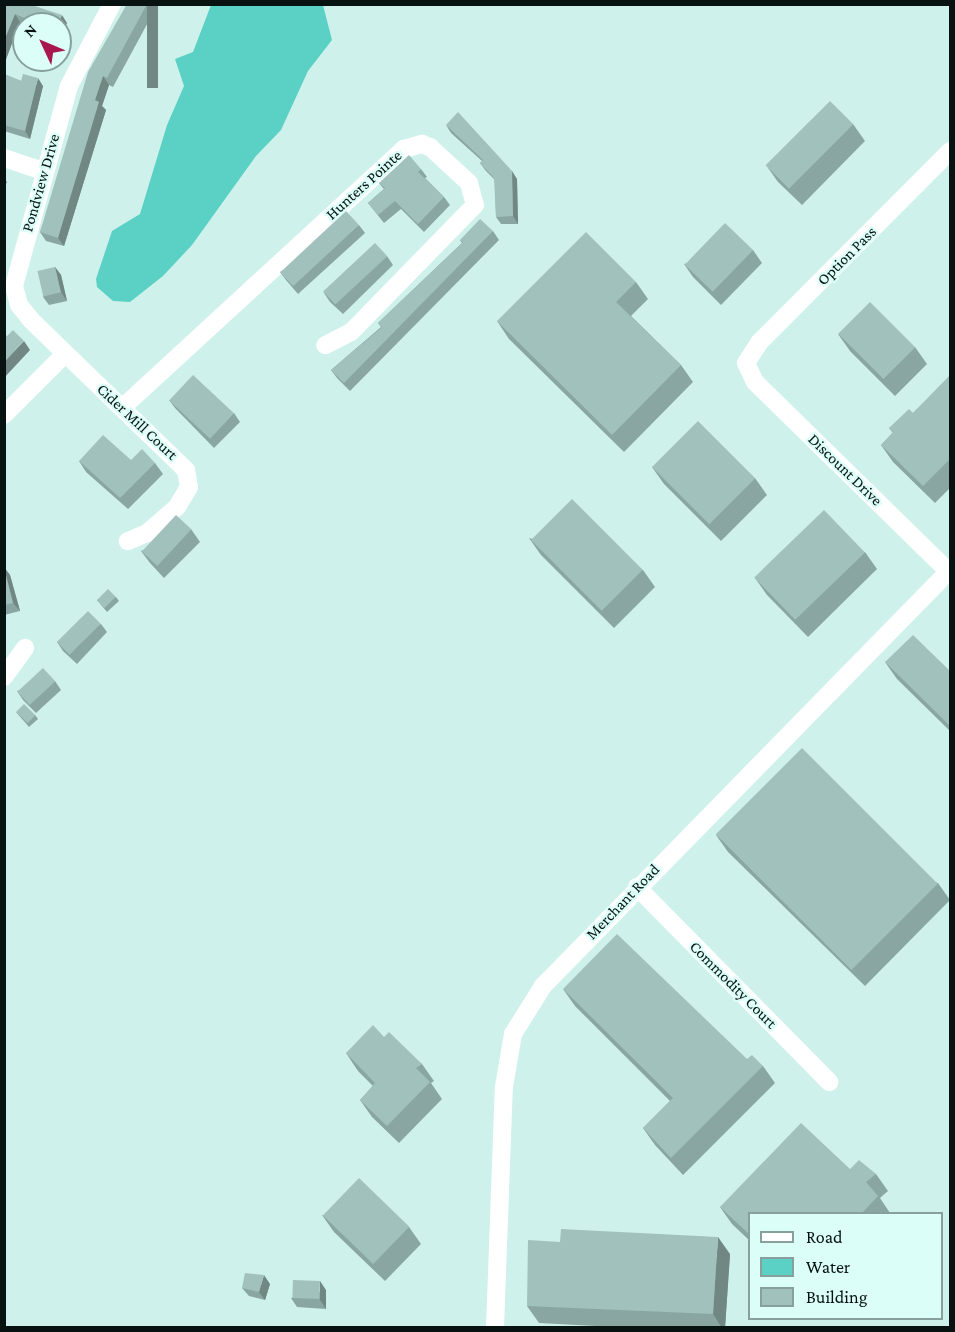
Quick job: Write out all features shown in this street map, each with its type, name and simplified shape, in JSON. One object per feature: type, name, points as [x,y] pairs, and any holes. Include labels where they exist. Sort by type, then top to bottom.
[{"type":"street","name":"Pondview Drive","points":[[65,354],[18,305],[15,297],[18,264],[43,171],[76,66],[106,6]]},
{"type":"street","name":"Hunters Pointe","points":[[122,408],[404,149],[422,144],[430,147],[469,183],[475,198],[471,211],[351,332],[325,345]]},
{"type":"street","name":"Option Pass","points":[[746,363],[759,343],[951,150]]},
{"type":"street","points":[[4,158],[43,171]]},
{"type":"street","points":[[4,416],[65,354]]},
{"type":"street","name":"Cider Mill Court","points":[[65,354],[181,464],[189,478],[186,495],[177,507],[153,529],[128,541]]},
{"type":"street","name":"Discount Drive","points":[[746,363],[755,382],[950,572]]},
{"type":"street","name":"Merchant Road","points":[[495,1328],[504,1087],[513,1034],[543,986],[637,887],[950,572]]},
{"type":"street","points":[[4,677],[25,648]]},
{"type":"street","name":"Commodity Court","points":[[637,887],[829,1082]]},
{"type":"water","points":[[211,5],[323,5],[332,40],[308,71],[281,130],[256,156],[192,245],[163,276],[130,302],[113,301],[97,287],[96,279],[112,231],[140,214],[167,125],[184,86],[175,59],[193,52]]},
{"type":"building","points":[[7,4],[29,4],[53,12],[12,12],[12,21],[4,41],[4,11]]},
{"type":"building","points":[[127,4],[147,4],[107,78],[103,76],[95,100],[99,102],[58,238],[40,232],[88,72]]},
{"type":"building","points":[[4,74],[21,81],[23,74],[38,78],[25,131],[4,125]]},
{"type":"building","points":[[830,101],[853,124],[789,189],[766,165]]},
{"type":"building","points":[[458,112],[512,171],[513,216],[496,217],[494,178],[480,163],[483,160],[446,125]]},
{"type":"building","points":[[409,155],[421,169],[418,172],[444,197],[418,224],[395,201],[378,215],[368,203],[385,188],[379,183]]},
{"type":"building","points":[[346,211],[359,225],[293,286],[280,272]]},
{"type":"building","points":[[480,219],[493,231],[344,383],[331,370],[382,327],[378,323],[463,242],[460,240]]},
{"type":"building","points":[[725,223],[753,250],[713,292],[685,265]]},
{"type":"building","points":[[586,232],[636,282],[616,302],[681,365],[612,435],[497,321]]},
{"type":"building","points":[[375,243],[387,256],[335,305],[323,291]]},
{"type":"building","points":[[55,267],[61,292],[43,296],[37,271]]},
{"type":"building","points":[[870,302],[915,347],[883,379],[838,334]]},
{"type":"building","points":[[13,330],[24,341],[4,362],[4,333],[7,336]]},
{"type":"building","points":[[193,375],[234,413],[210,439],[169,401]]},
{"type":"building","points":[[949,376],[951,377],[951,458],[923,486],[881,445],[893,432],[889,428],[909,409],[913,413]]},
{"type":"building","points":[[698,421],[755,478],[709,524],[652,467]]},
{"type":"building","points":[[103,435],[131,460],[142,449],[155,463],[120,498],[79,461]]},
{"type":"building","points":[[572,499],[643,570],[602,611],[531,540]]},
{"type":"building","points":[[824,510],[865,552],[795,620],[754,577]]},
{"type":"building","points":[[176,515],[191,529],[157,566],[142,552]]},
{"type":"building","points":[[4,568],[13,603],[4,605]]},
{"type":"building","points":[[108,589],[116,597],[104,608],[97,600]]},
{"type":"building","points":[[88,611],[101,624],[70,655],[57,642]]},
{"type":"building","points":[[913,635],[951,672],[951,727],[885,662]]},
{"type":"building","points":[[43,668],[55,681],[30,705],[17,692]]},
{"type":"building","points":[[24,704],[35,715],[28,723],[16,712]]},
{"type":"building","points":[[802,748],[938,884],[851,970],[716,834]]},
{"type":"building","points":[[617,934],[747,1059],[752,1055],[763,1066],[671,1158],[643,1128],[673,1098],[563,989]]},
{"type":"building","points":[[373,1025],[384,1037],[389,1032],[422,1064],[416,1068],[430,1082],[387,1126],[360,1100],[375,1083],[346,1053]]},
{"type":"building","points":[[801,1123],[850,1169],[859,1160],[876,1174],[866,1182],[878,1196],[863,1212],[748,1212],[748,1233],[720,1207]]},
{"type":"building","points":[[359,1178],[409,1227],[373,1264],[323,1215]]},
{"type":"building","points":[[561,1229],[718,1237],[713,1314],[527,1306],[528,1240],[560,1242]]},
{"type":"building","points":[[245,1273],[264,1275],[259,1292],[242,1288]]},
{"type":"building","points":[[293,1280],[320,1281],[319,1299],[292,1298]]}]
